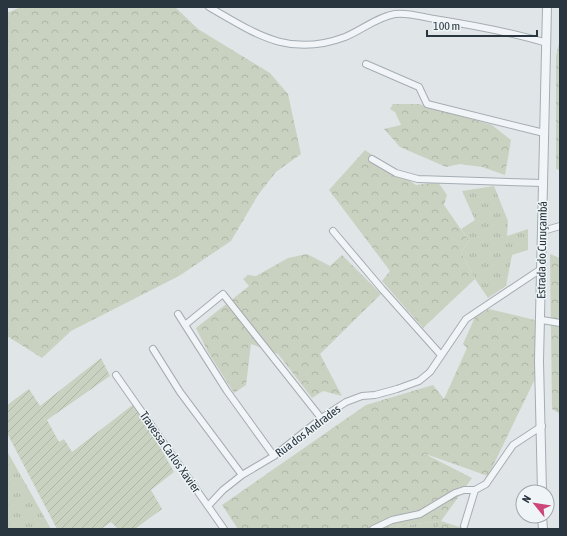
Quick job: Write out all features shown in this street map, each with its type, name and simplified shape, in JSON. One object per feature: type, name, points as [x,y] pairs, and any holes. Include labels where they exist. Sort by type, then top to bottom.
[{"type":"street","points":[[209,7],[260,37],[289,44],[308,44],[344,37],[376,20],[395,14],[480,27],[547,43]]},
{"type":"street","name":"Estrada do Curuçambá","points":[[542,484],[542,426],[539,361],[542,320],[547,7]]},
{"type":"street","points":[[366,64],[419,87],[427,104],[544,133]]},
{"type":"street","points":[[372,159],[396,173],[418,179],[543,183]]},
{"type":"street","points":[[543,231],[560,226]]},
{"type":"street","points":[[333,231],[441,355]]},
{"type":"street","name":"Rua dos Andrades","points":[[208,506],[223,490],[242,475],[274,456],[322,418],[346,402],[362,396],[375,395],[397,389],[419,381],[430,372],[466,319],[542,269]]},
{"type":"street","points":[[185,324],[223,294],[322,418]]},
{"type":"street","points":[[178,314],[227,391],[274,456]]},
{"type":"street","points":[[542,320],[560,323]]},
{"type":"street","points":[[153,349],[180,392],[242,475]]},
{"type":"street","name":"Travessa Carlos Xavier","points":[[116,375],[224,529]]},
{"type":"street","points":[[373,529],[392,520],[420,514],[455,493],[464,490],[475,490],[486,484],[492,478],[513,444],[542,426]]},
{"type":"street","points":[[464,526],[475,490]]},
{"type":"green space","points":[[21,7],[175,7],[198,29],[270,73],[288,94],[301,154],[276,172],[258,195],[231,241],[179,276],[71,331],[42,358],[7,336],[7,13]]},
{"type":"green space","points":[[560,38],[560,170],[556,169],[556,56]]},
{"type":"green space","points":[[393,104],[419,104],[492,125],[511,140],[505,175],[482,167],[460,164],[446,167],[400,147],[384,129],[401,125],[395,112],[390,109]]},
{"type":"green space","points":[[365,150],[416,185],[438,182],[447,195],[444,205],[469,241],[461,252],[475,279],[423,328],[382,281],[390,271],[329,190]]},
{"type":"green space","points":[[494,186],[508,221],[507,236],[528,229],[528,250],[512,255],[506,286],[488,298],[475,279],[461,252],[469,241],[461,229],[475,220],[462,191]]},
{"type":"green space","points":[[307,254],[330,266],[342,255],[381,294],[320,354],[342,396],[323,391],[312,398],[278,354],[251,344],[246,385],[234,393],[208,352],[196,328],[249,286],[243,279],[248,275],[256,276],[288,258]]},
{"type":"green space","points":[[550,254],[560,258],[560,414],[552,409]]},
{"type":"green space","points":[[489,309],[539,321],[536,377],[488,476],[423,453],[472,478],[441,521],[466,529],[437,529],[440,521],[399,526],[393,529],[238,529],[222,505],[366,405],[433,385],[444,399],[467,348],[463,344],[475,317]]},
{"type":"green space","points":[[101,358],[110,376],[47,420],[59,442],[64,439],[72,452],[135,403],[174,472],[151,490],[162,509],[135,529],[118,529],[111,522],[101,529],[57,529],[7,433],[7,405],[29,389],[40,406]]},
{"type":"green space","points":[[7,451],[51,529],[7,529]]},
{"type":"green space","points":[[441,521],[437,529],[393,529],[399,526]]}]
